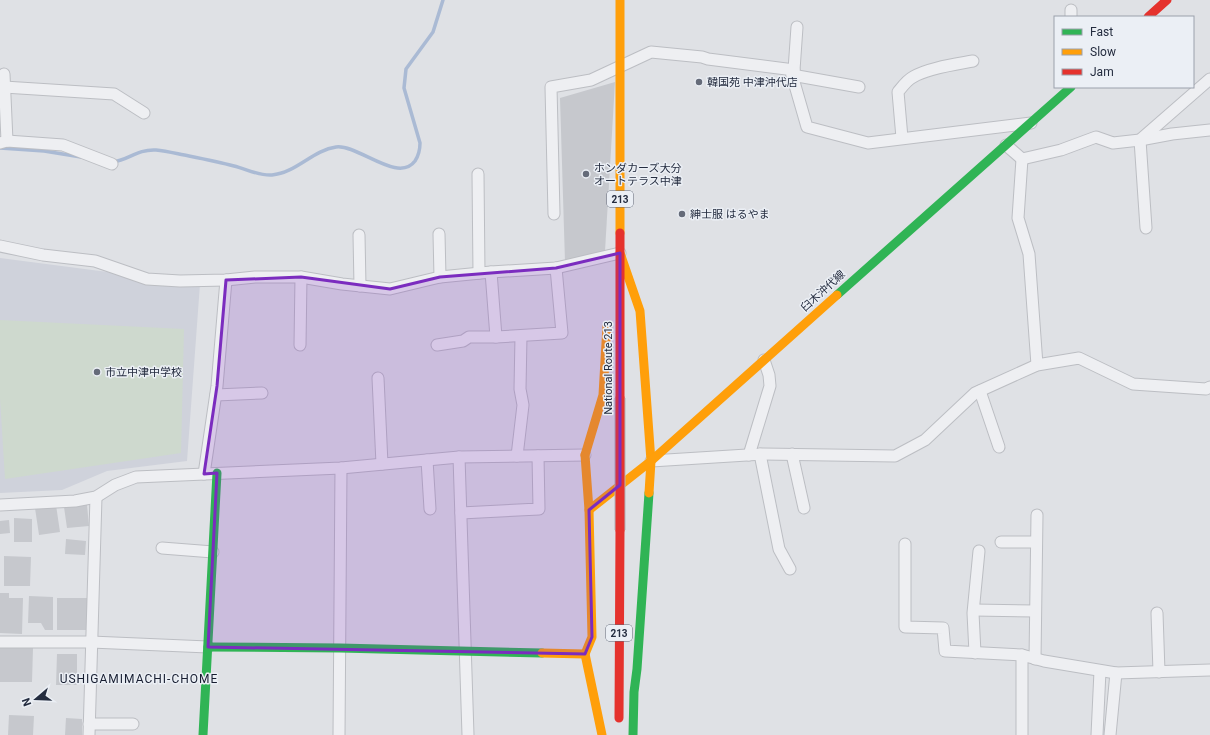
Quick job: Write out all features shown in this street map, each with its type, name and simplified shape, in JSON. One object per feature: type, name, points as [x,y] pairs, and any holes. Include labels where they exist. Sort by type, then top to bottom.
[{"type":"main road","name":"National Route 213","points":[[619,727],[620,0]]},
{"type":"main road","points":[[1149,16],[1167,0]]},
{"type":"main road","name":"臼木沖代線","points":[[589,510],[651,461],[1070,88]]},
{"type":"main road","points":[[612,274],[620,253]]},
{"type":"main road","points":[[620,253],[640,311],[651,461],[638,669],[634,692],[632,735]]},
{"type":"main road","points":[[602,735],[585,654],[592,638],[589,510],[585,455],[602,395],[607,318]]},
{"type":"main road","points":[[203,735],[217,473]]},
{"type":"main road","points":[[208,647],[340,648],[585,654]]},
{"type":"street","points":[[797,27],[793,72],[807,127],[868,142],[1031,123]]},
{"type":"street","points":[[554,214],[551,87],[591,80],[651,52],[702,57],[793,72],[860,86]]},
{"type":"street","points":[[902,138],[898,92],[903,86],[912,77],[922,72],[974,61]]},
{"type":"street","points":[[4,74],[4,142],[63,145],[112,164]]},
{"type":"street","points":[[1140,140],[1210,79]]},
{"type":"street","points":[[4,87],[114,94],[144,113]]},
{"type":"street","points":[[1022,159],[1061,150],[1096,137],[1113,142],[1140,140],[1172,134],[1210,130]]},
{"type":"street","points":[[1140,140],[1146,228]]},
{"type":"street","points":[[1006,145],[1022,159]]},
{"type":"street","points":[[1022,159],[1018,218],[1029,254],[1037,365]]},
{"type":"street","points":[[478,174],[479,273]]},
{"type":"street","points":[[439,234],[440,277]]},
{"type":"street","points":[[359,235],[360,286]]},
{"type":"street","points":[[0,246],[43,255],[95,261],[147,279],[180,281],[226,280],[255,277],[301,277],[342,284],[390,289],[440,277],[556,268],[620,253]]},
{"type":"street","points":[[437,345],[463,342],[469,337],[521,336],[562,333],[556,268]]},
{"type":"street","points":[[491,272],[496,337]]},
{"type":"street","points":[[300,345],[301,277]]},
{"type":"street","points":[[204,474],[216,395],[226,280]]},
{"type":"street","points":[[517,456],[523,405],[520,389],[521,336]]},
{"type":"street","points":[[651,461],[754,454],[895,456],[925,440],[975,393],[1037,365],[1079,358],[1133,384],[1206,389],[1210,387]]},
{"type":"street","points":[[764,360],[769,375],[770,386],[754,454],[779,549],[790,569]]},
{"type":"street","points":[[378,378],[382,464]]},
{"type":"street","points":[[980,391],[999,447]]},
{"type":"street","points":[[216,395],[262,393]]},
{"type":"street","points":[[792,454],[804,508]]},
{"type":"street","points":[[0,505],[74,502],[96,497],[115,485],[136,477],[341,468],[459,457],[585,455]]},
{"type":"street","points":[[461,513],[539,509],[538,456]]},
{"type":"street","points":[[459,457],[468,735]]},
{"type":"street","points":[[427,460],[430,509]]},
{"type":"street","points":[[339,735],[341,468]]},
{"type":"street","points":[[96,497],[89,730],[133,724]]},
{"type":"street","points":[[1035,659],[1037,515]]},
{"type":"street","points":[[1001,542],[1036,542]]},
{"type":"street","points":[[905,544],[905,627],[944,628],[945,652],[1022,655],[1035,659],[1116,673],[1210,670]]},
{"type":"street","points":[[162,548],[213,552]]},
{"type":"street","points":[[975,653],[974,610],[979,550]]},
{"type":"street","points":[[974,610],[1035,611]]},
{"type":"street","points":[[1157,613],[1158,672]]},
{"type":"street","points":[[0,642],[91,642],[208,647]]},
{"type":"street","points":[[1022,655],[1022,735]]},
{"type":"street","points":[[1097,735],[1100,671]]},
{"type":"street","points":[[1110,735],[1116,673]]},
{"type":"highlighted area","points":[[620,253],[620,485],[589,510],[592,637],[585,654],[208,647],[217,473],[204,474],[217,386],[226,280],[301,277],[390,289],[440,277],[556,268]]},
{"type":"shaded area","name":"市立中津中学校","points":[[0,258],[200,284],[187,461],[107,471],[62,490],[0,493]]},
{"type":"shaded area","name":"市立中津中学校","points":[[0,320],[184,329],[181,453],[5,479],[0,398]]},
{"type":"building","name":"ホンダカーズ大分 オートテラス中津","points":[[615,82],[605,251],[565,262],[560,98]]},
{"type":"building","points":[[56,505],[60,532],[39,535],[35,508]]},
{"type":"building","points":[[87,505],[89,526],[67,528],[64,507]]},
{"type":"building","points":[[14,518],[32,519],[32,542],[14,542]]},
{"type":"building","points":[[9,520],[10,533],[0,534],[0,521]]},
{"type":"building","points":[[66,539],[86,541],[85,555],[65,554]]},
{"type":"building","points":[[4,556],[31,557],[30,586],[4,586]]},
{"type":"building","points":[[0,593],[9,593],[9,598],[23,598],[22,634],[0,633]]},
{"type":"building","points":[[29,596],[53,597],[53,630],[45,630],[41,623],[28,623]]},
{"type":"building","points":[[57,598],[93,598],[93,630],[57,630]]},
{"type":"building","points":[[0,647],[33,648],[32,682],[0,682]]},
{"type":"building","points":[[57,654],[77,654],[77,685],[56,685]]},
{"type":"building","points":[[9,715],[34,716],[33,735],[8,735]]},
{"type":"building","points":[[66,718],[82,719],[82,735],[65,735]]},
{"type":"waterway","points":[[113,162],[144,151],[156,150],[272,175],[289,170],[320,152],[336,147],[355,151],[388,166],[399,168],[408,167],[415,161],[419,152],[420,143],[404,88],[406,69],[433,32],[443,0]]},
{"type":"waterway","points":[[0,148],[44,151],[81,157]]},
{"type":"traffic: fast","points":[[837,295],[1070,88]]},
{"type":"traffic: fast","points":[[203,735],[217,473]]},
{"type":"traffic: fast","points":[[633,735],[634,692],[637,669],[649,493]]},
{"type":"traffic: fast","points":[[208,647],[340,648],[542,653]]},
{"type":"traffic: slow","points":[[620,0],[620,233]]},
{"type":"traffic: slow","points":[[620,253],[640,311],[651,461],[649,493]]},
{"type":"traffic: slow","points":[[589,510],[651,461],[837,295]]},
{"type":"traffic: slow","points":[[585,455],[603,395],[607,326]]},
{"type":"traffic: slow","points":[[542,653],[585,654],[592,637],[589,510],[585,455]]},
{"type":"traffic: slow","points":[[585,654],[602,735]]},
{"type":"traffic: jam","points":[[1149,16],[1167,0]]},
{"type":"traffic: jam","points":[[620,233],[620,398]]},
{"type":"traffic: jam","points":[[620,398],[620,530]]},
{"type":"traffic: jam","points":[[619,718],[620,530]]},
{"type":"place","name":"韓国苑 中津沖代店","points":[[699,82]]},
{"type":"place","name":"ホンダカーズ大分 オートテラス中津","points":[[586,174]]},
{"type":"place","name":"紳士服 はるやま","points":[[682,214]]},
{"type":"place","name":"市立中津中学校","points":[[97,372]]},
{"type":"district","name":"USHIGAMIMACHI-CHOME","points":[[139,679]]}]
